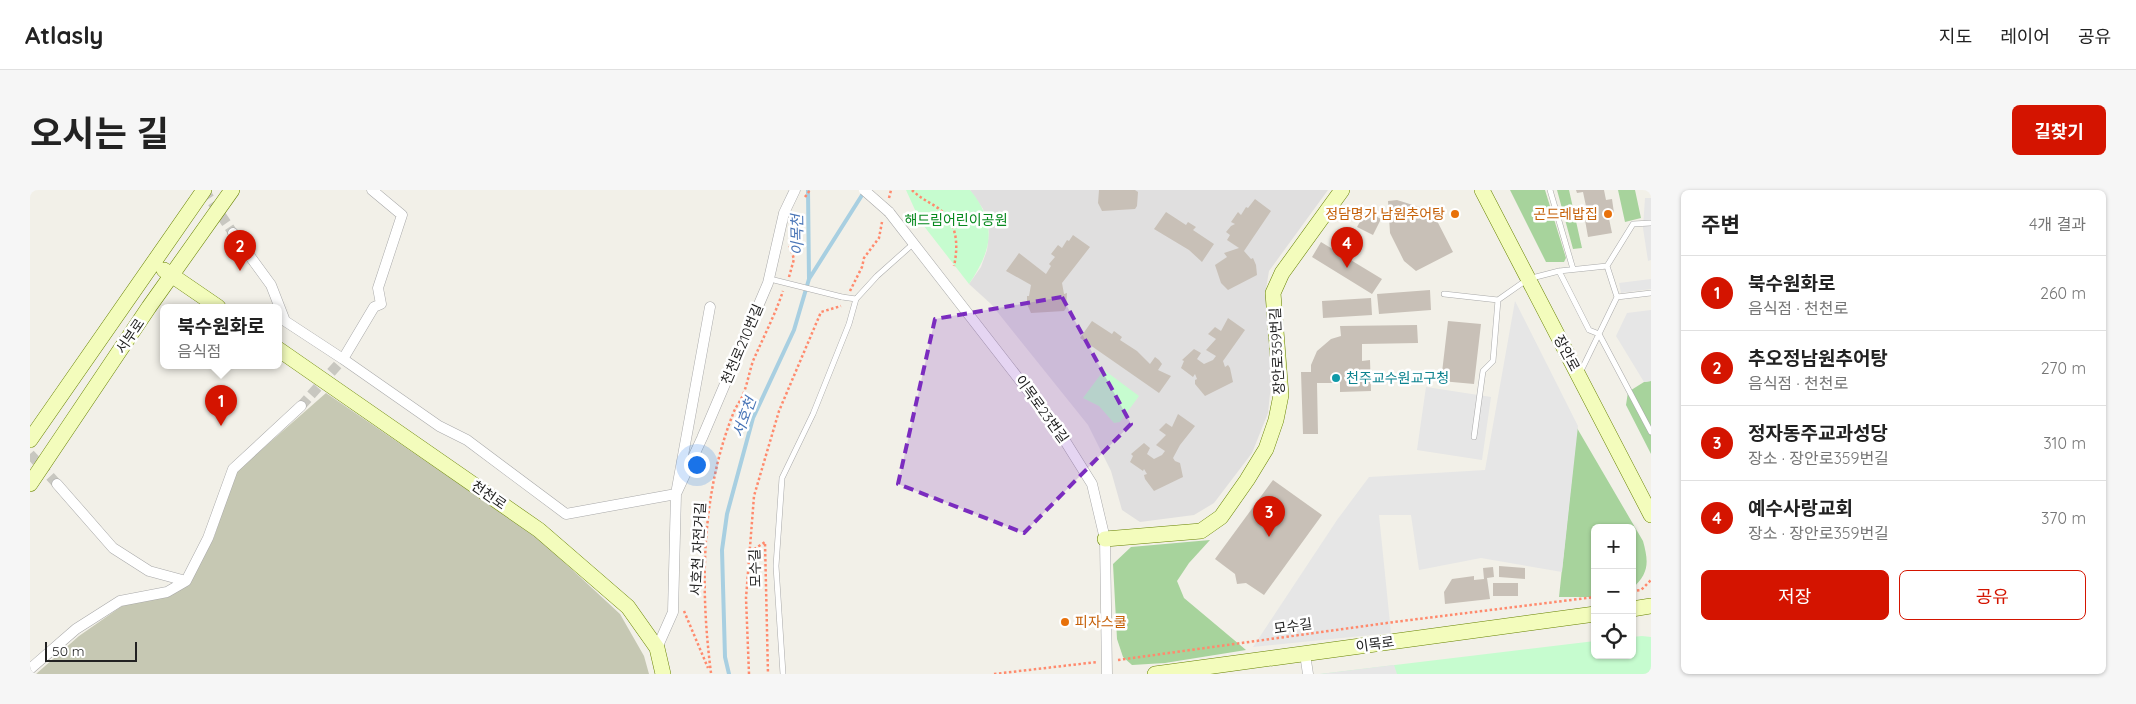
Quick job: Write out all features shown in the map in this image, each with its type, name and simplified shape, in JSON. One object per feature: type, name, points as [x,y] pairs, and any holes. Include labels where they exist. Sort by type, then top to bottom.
[{"type":"street","name":"서부로","points":[[30,440],[204,190]]},
{"type":"street","name":"서부로","points":[[30,484],[232,190]]},
{"type":"street","points":[[344,359],[374,307],[381,304],[378,288],[402,215],[372,190]]},
{"type":"street","name":"천천로210번길","points":[[676,494],[771,280],[784,213],[795,190]]},
{"type":"street","name":"이목로23번길","points":[[864,190],[914,243],[1057,428],[1092,484],[1105,539],[1107,674]]},
{"type":"street","name":"장안로359번길","points":[[1105,539],[1201,531],[1221,517],[1247,480],[1266,449],[1276,420],[1281,395],[1273,293],[1282,273],[1342,190]]},
{"type":"street","name":"장안로","points":[[1482,190],[1651,515]]},
{"type":"street","points":[[233,233],[271,285],[278,304]]},
{"type":"street","points":[[153,262],[214,304]]},
{"type":"street","name":"천천로210번길","points":[[657,648],[673,612],[676,494],[710,307]]},
{"type":"street","points":[[282,313],[285,321],[344,359],[439,426],[467,440],[566,514],[676,494]]},
{"type":"street","name":"천천로","points":[[282,352],[539,530],[628,607],[657,648],[663,674]]},
{"type":"street","points":[[30,669],[76,630],[120,601],[167,592],[186,581],[208,538],[233,469],[301,406]]},
{"type":"street","points":[[57,484],[113,548],[149,571],[186,581]]},
{"type":"street","points":[[1636,608],[1651,606]]},
{"type":"street","name":"이목로","points":[[1155,674],[1591,615]]},
{"type":"street","points":[[1304,654],[1308,674]]},
{"type":"lane","points":[[1550,190],[1573,269]]},
{"type":"lane","points":[[1579,376],[1617,297],[1607,266],[1633,224],[1651,223]]},
{"type":"lane","points":[[783,674],[776,566],[782,478],[813,414],[849,324],[856,299],[877,276],[914,243]]},
{"type":"lane","points":[[1444,294],[1498,300],[1528,279],[1559,271],[1607,266]]},
{"type":"lane","points":[[1559,271],[1589,330],[1599,334],[1651,432]]},
{"type":"lane","points":[[771,280],[856,299]]},
{"type":"lane","points":[[1617,297],[1651,293]]},
{"type":"lane","points":[[1474,437],[1483,371],[1493,361],[1498,300]]},
{"type":"path","points":[[889,199],[892,190]]},
{"type":"path","points":[[912,190],[943,212],[954,228],[957,249],[954,266]]},
{"type":"path","points":[[749,553],[754,496],[779,410],[821,312],[843,306],[845,297],[862,267],[864,258],[879,238],[886,214]]},
{"type":"path","name":"서호천 자전거길","points":[[711,674],[705,601],[708,510],[724,439],[733,412],[775,316],[794,259],[791,247],[787,242],[778,238]]},
{"type":"path","name":"모수길","points":[[749,674],[746,598],[749,553],[765,542],[768,674]]},
{"type":"path","points":[[1636,591],[1641,590],[1651,580]]},
{"type":"path","name":"모수길","points":[[1113,660],[1591,597]]},
{"type":"path","name":"서호천 자전거길","points":[[674,603],[687,614],[711,674]]},
{"type":"path","points":[[994,674],[1104,661]]},
{"type":"highlighted area","points":[[1062,297],[1131,424],[1024,533],[898,484],[935,319]]},
{"type":"shaded area","points":[[970,190],[1328,190],[1269,271],[1266,289],[1271,384],[1268,413],[1252,453],[1214,503],[1194,515],[1140,522],[1122,510],[1111,471],[1088,425],[991,304],[969,284],[981,267],[987,250],[989,232],[983,209]]},
{"type":"shaded area","points":[[1645,198],[1651,198],[1651,260],[1648,261],[1643,228]]},
{"type":"shaded area","points":[[1651,279],[1651,289],[1621,293],[1619,283]]},
{"type":"shaded area","points":[[1515,301],[1578,426],[1562,572],[1481,558],[1419,570],[1411,515],[1379,515],[1391,633],[1253,647],[1337,520],[1369,477],[1485,470]]},
{"type":"shaded area","points":[[1651,310],[1651,381],[1644,382],[1616,336],[1627,313]]},
{"type":"shaded area","points":[[1426,387],[1491,397],[1482,460],[1417,450]]},
{"type":"shaded area","points":[[326,393],[538,538],[620,614],[644,656],[649,674],[36,674],[79,636],[122,606],[189,584],[214,537],[236,472]]},
{"type":"shaded area","points":[[1394,665],[1397,674],[1320,674]]},
{"type":"green space","name":"해드림어린이공원","points":[[906,190],[970,190],[979,202],[985,214],[989,237],[983,260],[969,284],[920,221]]},
{"type":"green space","points":[[1510,190],[1545,190],[1566,258],[1564,262],[1546,262]]},
{"type":"green space","points":[[1557,190],[1569,190],[1582,248],[1573,249]]},
{"type":"green space","points":[[1618,190],[1635,190],[1641,218],[1625,222]]},
{"type":"green space","points":[[1104,370],[1139,396],[1120,422],[1114,423],[1099,406],[1083,398]]},
{"type":"green space","points":[[1651,381],[1651,454],[1626,405],[1628,392],[1644,382]]},
{"type":"green space","points":[[1577,428],[1633,524],[1591,524],[1591,597],[1559,597]]},
{"type":"green space","points":[[1636,529],[1643,541],[1647,562],[1645,573],[1636,585]]},
{"type":"green space","points":[[1210,540],[1189,563],[1177,581],[1184,598],[1246,650],[1165,663],[1132,665],[1123,657],[1117,639],[1113,564],[1131,547]]},
{"type":"green space","points":[[1636,637],[1651,637],[1651,674],[1320,674],[1591,641],[1591,659],[1636,659]]},
{"type":"building","points":[[1099,190],[1135,190],[1138,192],[1137,206],[1135,209],[1102,211],[1098,203]]},
{"type":"building","points":[[1576,190],[1604,190],[1606,200],[1612,199],[1614,213],[1608,214],[1612,233],[1588,237],[1585,220],[1593,219],[1591,210],[1587,211],[1583,192],[1577,193]]},
{"type":"building","points":[[1255,199],[1271,211],[1244,251],[1251,259],[1253,258],[1257,275],[1228,290],[1221,283],[1215,265],[1227,257],[1224,253],[1239,248],[1227,240],[1230,235],[1226,232],[1235,224],[1231,222],[1238,212],[1241,215],[1246,207],[1248,208]]},
{"type":"building","points":[[1397,200],[1432,211],[1453,252],[1416,271],[1404,261],[1390,233],[1388,201]]},
{"type":"building","points":[[1366,211],[1381,219],[1373,235],[1357,227]]},
{"type":"building","points":[[1166,212],[1186,225],[1188,222],[1196,227],[1193,230],[1214,244],[1202,262],[1189,250],[1154,229]]},
{"type":"building","points":[[1073,235],[1090,247],[1062,283],[1064,294],[1067,293],[1066,308],[1064,311],[1031,313],[1027,304],[1027,296],[1029,296],[1031,285],[1006,271],[1019,253],[1046,274],[1051,266],[1049,264],[1055,257],[1051,254],[1058,245],[1062,248]]},
{"type":"building","points":[[1321,242],[1382,279],[1372,294],[1312,257]]},
{"type":"building","points":[[1430,290],[1431,310],[1379,314],[1377,294]]},
{"type":"building","points":[[1371,298],[1372,315],[1323,318],[1322,301]]},
{"type":"building","points":[[1228,318],[1245,330],[1223,361],[1225,367],[1228,365],[1230,368],[1233,382],[1205,396],[1195,384],[1197,379],[1195,374],[1193,377],[1181,368],[1184,361],[1182,360],[1194,349],[1201,353],[1197,359],[1204,364],[1213,360],[1216,356],[1206,350],[1216,339],[1208,334],[1215,327],[1221,331]]},
{"type":"building","points":[[1092,321],[1112,334],[1114,331],[1122,337],[1120,340],[1137,351],[1150,364],[1155,357],[1159,360],[1162,364],[1158,370],[1171,376],[1159,393],[1080,338]]},
{"type":"building","points":[[1448,321],[1481,324],[1474,384],[1441,381]]},
{"type":"building","name":"천주교수원교구청","points":[[1417,325],[1418,343],[1362,344],[1362,361],[1370,360],[1371,391],[1340,392],[1340,383],[1317,383],[1318,434],[1303,434],[1301,372],[1311,372],[1311,365],[1317,351],[1331,339],[1341,336],[1340,326]]},
{"type":"building","points":[[1178,414],[1195,426],[1180,445],[1173,458],[1180,463],[1183,477],[1154,491],[1145,479],[1144,475],[1147,474],[1144,469],[1143,471],[1130,462],[1133,456],[1131,454],[1144,443],[1150,448],[1147,454],[1154,459],[1162,455],[1165,451],[1156,445],[1166,435],[1159,430],[1166,423],[1172,427]]},
{"type":"building","points":[[1273,480],[1322,515],[1264,595],[1246,583],[1237,584],[1235,574],[1215,559]]},
{"type":"building","points":[[1499,566],[1525,568],[1525,579],[1499,577]]},
{"type":"building","points":[[1493,567],[1494,577],[1487,578],[1490,599],[1445,604],[1444,592],[1452,579],[1474,576],[1474,580],[1484,579],[1483,568]]},
{"type":"building","points":[[1493,583],[1518,583],[1518,596],[1493,596]]},
{"type":"waterway","name":"이목천","points":[[808,190],[809,279]]},
{"type":"waterway","name":"서호천","points":[[729,674],[725,657],[722,550],[727,514],[753,418],[794,330],[809,279],[864,192]]},
{"type":"tunnel","points":[[204,190],[233,233]]},
{"type":"tunnel","points":[[301,406],[343,359]]},
{"type":"tunnel","points":[[30,454],[57,484]]},
{"type":"place","name":"정담명가 남원추어탕","points":[[1455,214]]},
{"type":"place","name":"곤드레밥집","points":[[1608,214]]},
{"type":"place","name":"예수사랑교회","points":[[1347,268]]},
{"type":"place","name":"추오정남원추어탕","points":[[240,271]]},
{"type":"place","name":"천주교수원교구청","points":[[1336,378]]},
{"type":"place","name":"북수원화로","points":[[221,426]]},
{"type":"place","name":"정자동주교과성당","points":[[1269,537]]},
{"type":"place","name":"피자스쿨","points":[[1065,622]]}]
